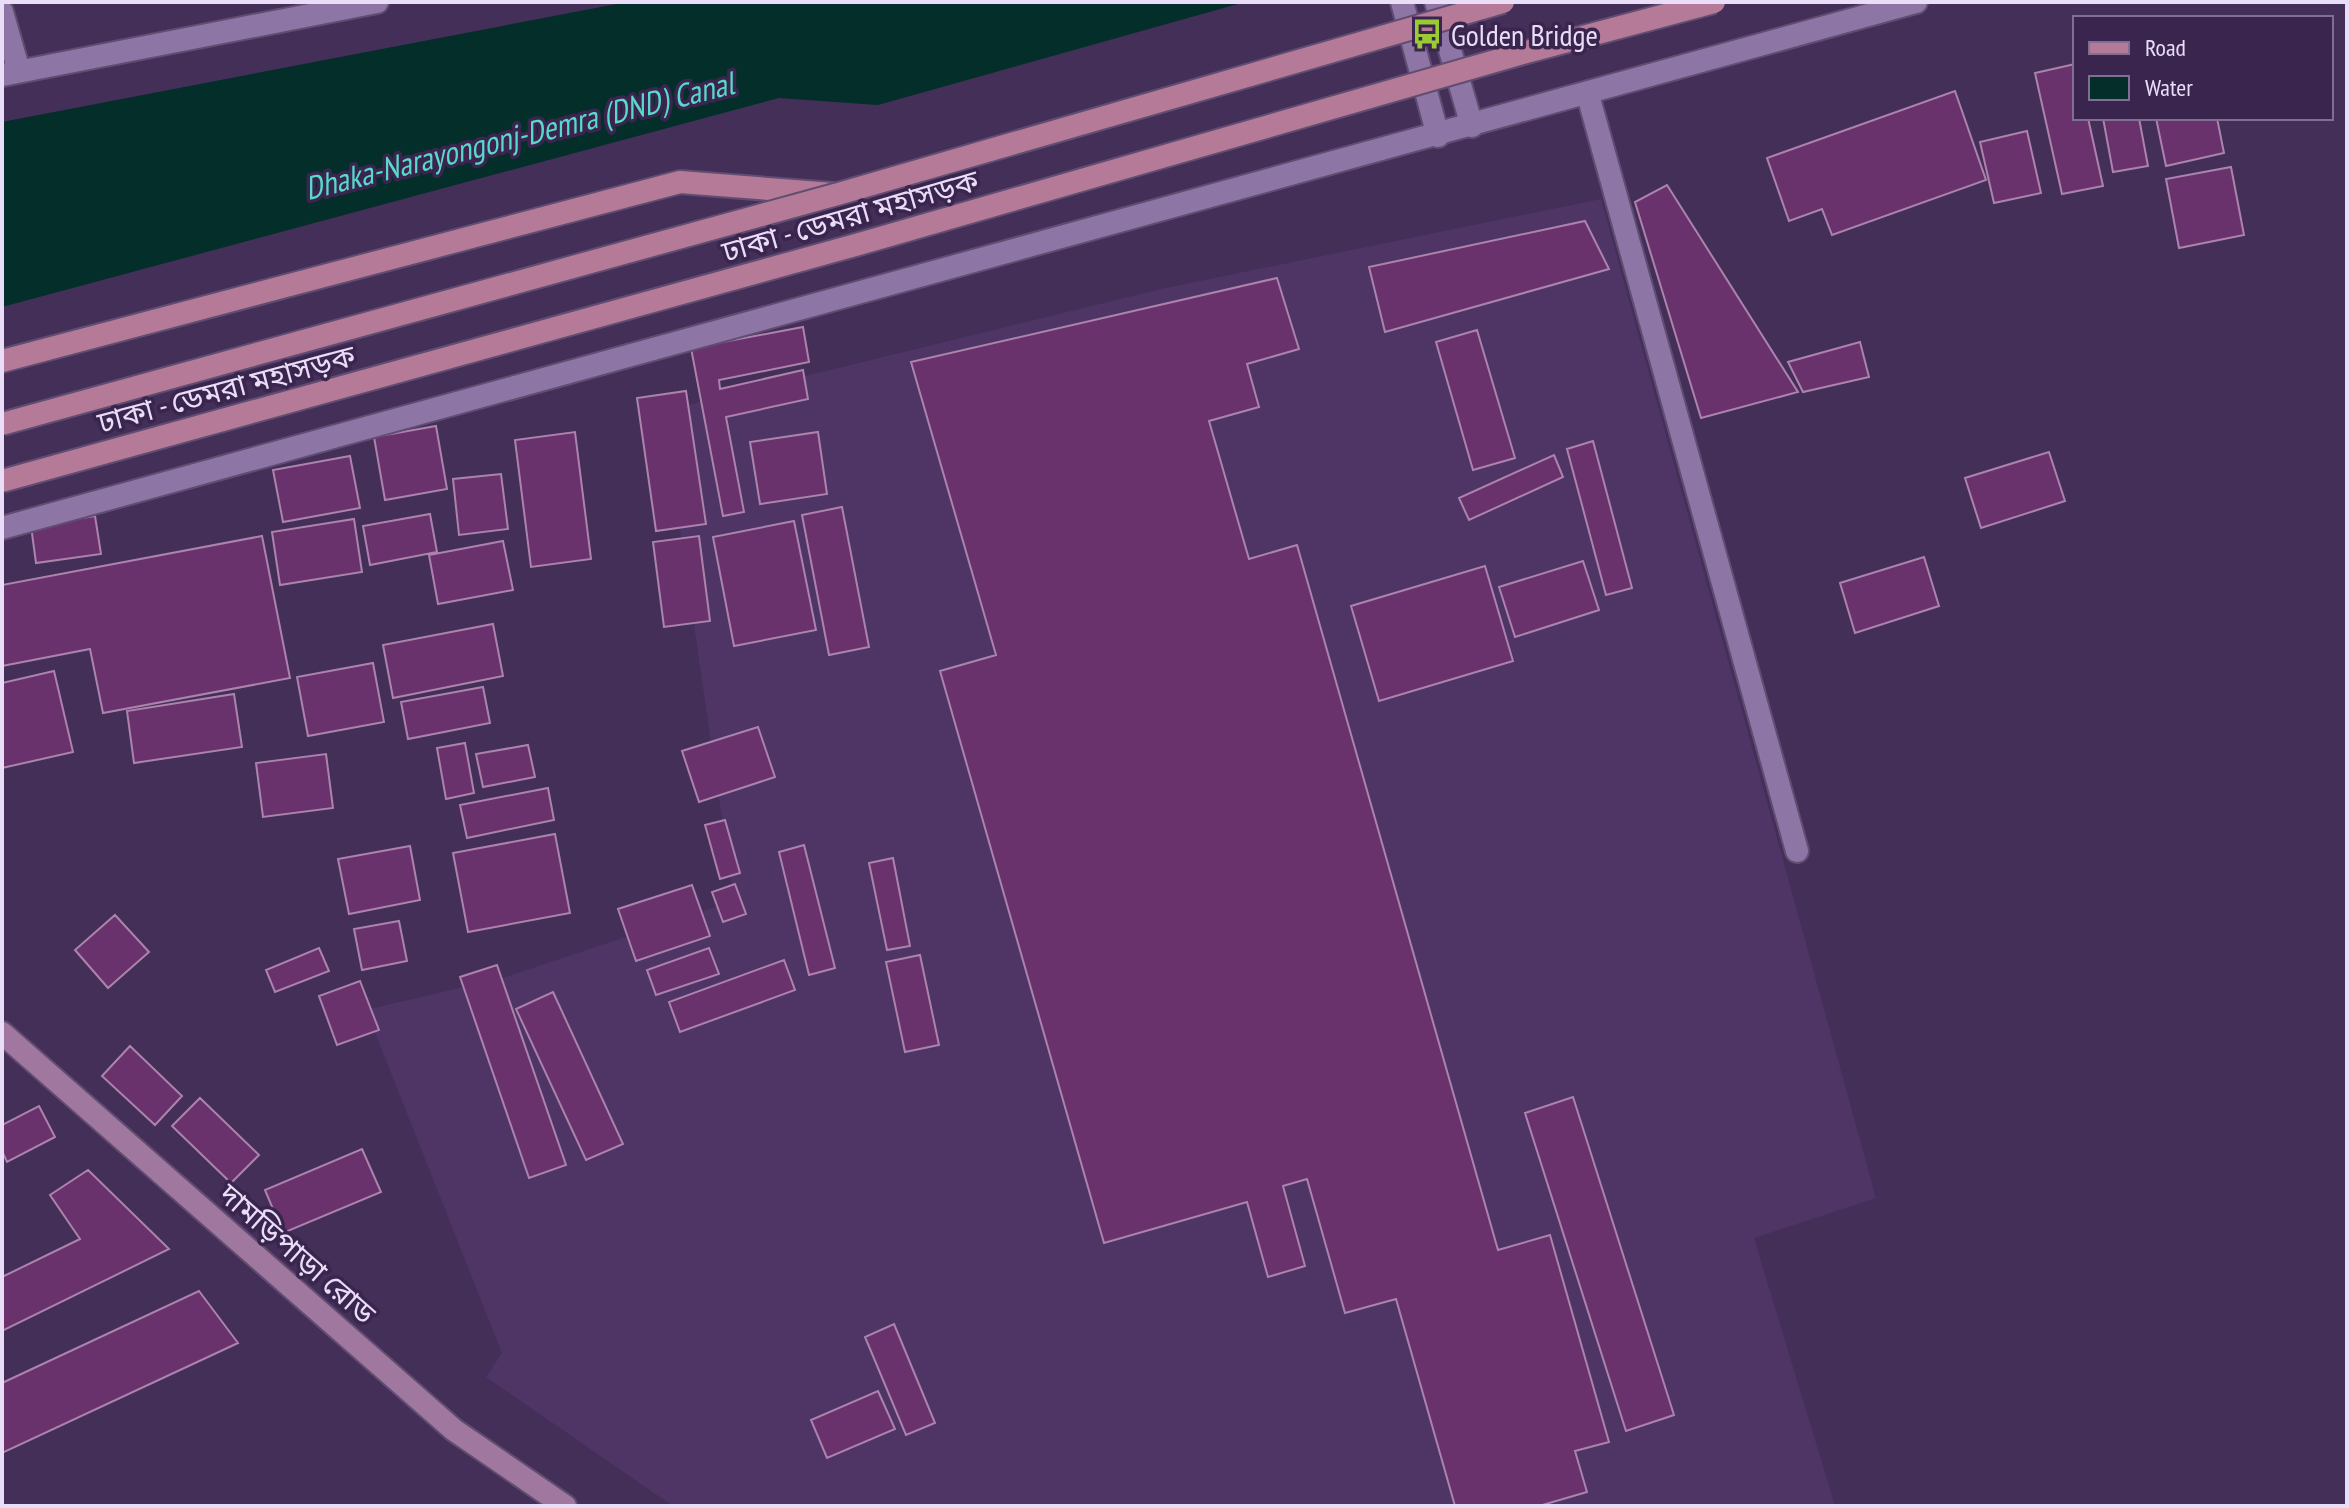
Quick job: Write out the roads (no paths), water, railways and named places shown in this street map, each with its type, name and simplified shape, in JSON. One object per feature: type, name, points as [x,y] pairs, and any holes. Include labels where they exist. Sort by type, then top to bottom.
[{"type":"main road","name":"ঢাকা - ডেমরা মহাসড়ক","points":[[2,424],[838,194],[1503,2]]},
{"type":"main road","name":"ঢাকা - ডেমরা মহাসড়ক","points":[[2,481],[852,246],[1523,53],[1714,2]]},
{"type":"main road","points":[[2,361],[680,182],[838,194]]},
{"type":"main road","name":"দামড়িপাড়া রোড","points":[[2,1033],[454,1430],[565,1506]]},
{"type":"street","points":[[2,12],[11,73],[377,2]]},
{"type":"street","points":[[1402,2],[1438,136]]},
{"type":"street","points":[[1436,2],[1472,126]]},
{"type":"street","points":[[2,528],[1588,95],[1916,2]]},
{"type":"street","points":[[1588,95],[1797,851]]},
{"type":"water","name":"Dhaka-Narayongonj-Demra (DND) Canal","points":[[627,2],[1245,2],[878,105],[779,98],[2,307],[2,122]]},
{"type":"place","name":"Golden Bridge","points":[[1427,34]]}]
